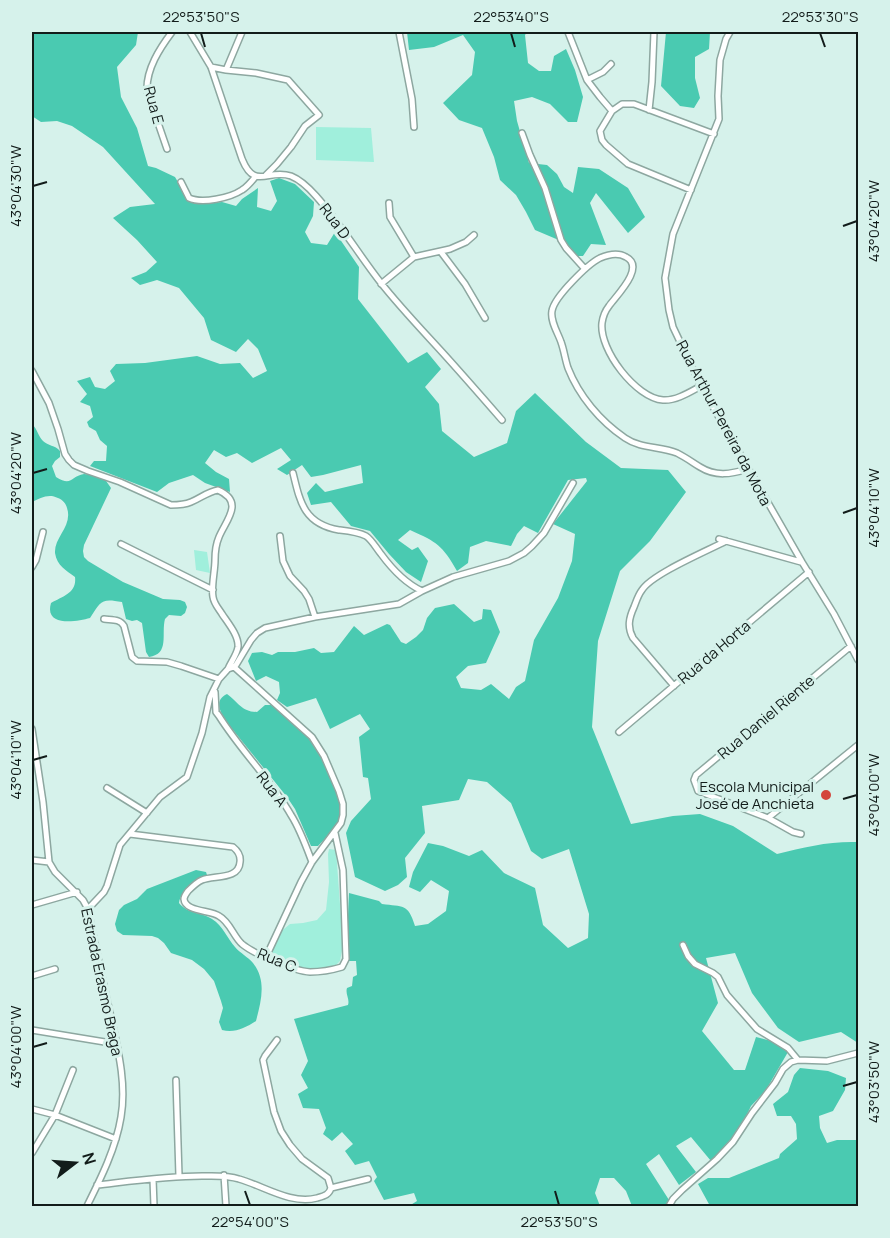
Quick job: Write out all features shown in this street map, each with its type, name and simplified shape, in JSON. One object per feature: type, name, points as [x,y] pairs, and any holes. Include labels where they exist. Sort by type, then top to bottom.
[{"type":"street","name":"Rua E","points":[[166,148],[147,91],[147,82],[155,60],[172,32]]},
{"type":"street","points":[[181,182],[189,198],[201,200],[230,195],[242,190],[256,176],[246,168],[211,67],[190,32]]},
{"type":"street","points":[[226,70],[242,32]]},
{"type":"street","points":[[399,32],[412,99],[414,127]]},
{"type":"street","points":[[568,32],[588,80],[612,111]]},
{"type":"street","points":[[650,110],[654,32]]},
{"type":"street","name":"Rua Arthur Pereira da Mota","points":[[730,32],[720,60],[719,119],[673,234],[665,278],[669,310],[673,327],[701,386],[834,614],[858,660]]},
{"type":"street","points":[[588,80],[603,72],[611,64]]},
{"type":"street","points":[[211,67],[288,80],[319,115],[305,126],[265,176]]},
{"type":"street","points":[[691,190],[628,164],[606,145],[600,136],[600,131],[612,111],[627,103],[714,134]]},
{"type":"street","points":[[522,133],[545,188],[561,240],[585,268]]},
{"type":"street","name":"Rua D","points":[[256,176],[283,174],[291,176],[309,188],[381,284],[502,420]]},
{"type":"street","points":[[388,203],[390,218],[414,257]]},
{"type":"street","points":[[381,284],[414,257],[441,252],[466,242],[474,236]]},
{"type":"street","points":[[441,252],[465,284],[485,318]]},
{"type":"street","points":[[701,386],[672,399],[655,398],[634,385],[620,370],[608,350],[602,323],[604,314],[632,273],[632,264],[626,256],[615,254],[585,268],[562,294],[552,311],[554,326],[562,343],[568,368],[585,399],[598,415],[626,439],[638,445],[673,451],[702,469],[717,475],[748,469]]},
{"type":"street","points":[[32,371],[49,403],[64,454],[74,465],[120,482],[171,505],[191,502],[212,491],[218,490],[226,495],[232,508],[216,545],[213,590],[214,602],[238,644],[231,668]]},
{"type":"street","points":[[293,473],[300,501],[306,512],[327,527],[366,537],[404,580],[422,591]]},
{"type":"street","points":[[88,909],[105,892],[118,849],[160,797],[187,777],[202,733],[207,709],[219,679],[231,668],[256,633],[272,626],[315,617],[399,604],[453,577],[501,565],[524,553],[544,533],[573,483]]},
{"type":"street","points":[[32,567],[43,532]]},
{"type":"street","points":[[280,536],[282,561],[290,576],[309,599],[315,617]]},
{"type":"street","points":[[719,539],[802,562]]},
{"type":"street","points":[[674,686],[629,631],[628,624],[632,612],[641,590],[648,583],[659,575],[726,541]]},
{"type":"street","points":[[121,544],[213,590]]},
{"type":"street","name":"Rua da Horta","points":[[619,732],[809,572]]},
{"type":"street","points":[[105,619],[122,622],[132,657],[137,661],[167,662],[219,679]]},
{"type":"street","name":"Rua Daniel Riente","points":[[801,834],[768,818],[698,791],[694,780],[696,775],[851,646]]},
{"type":"street","points":[[231,668],[312,737],[318,745],[343,804],[341,823],[312,862],[266,957]]},
{"type":"street","name":"Rua A","points":[[215,688],[216,712],[292,815],[312,862]]},
{"type":"street","points":[[32,729],[49,861],[32,860]]},
{"type":"street","points":[[768,818],[858,745]]},
{"type":"street","points":[[107,788],[147,813]]},
{"type":"street","name":"Rua C","points":[[130,834],[232,847],[238,851],[241,857],[240,866],[236,871],[193,885],[185,894],[186,904],[189,908],[213,912],[222,917],[244,946],[291,968],[310,972],[342,968],[346,959],[343,870],[335,833]]},
{"type":"street","name":"Estrada Erasmo Braga","points":[[49,861],[55,872],[77,892],[88,909],[117,1044],[123,1087],[121,1116],[116,1139],[87,1206]]},
{"type":"street","points":[[32,905],[77,892]]},
{"type":"street","points":[[683,945],[695,964],[718,977],[727,995],[758,1029],[788,1048],[798,1060]]},
{"type":"street","points":[[32,976],[55,969]]},
{"type":"street","points":[[32,1030],[117,1044]]},
{"type":"street","points":[[277,1040],[263,1060],[274,1112],[281,1131],[302,1159],[328,1178],[332,1188]]},
{"type":"street","points":[[669,1206],[682,1190],[734,1142],[783,1069],[791,1062],[798,1060],[827,1061],[858,1053]]},
{"type":"street","points":[[32,1153],[55,1114],[73,1070]]},
{"type":"street","points":[[176,1080],[180,1176]]},
{"type":"street","points":[[32,1109],[55,1114],[116,1139]]},
{"type":"street","points":[[224,1175],[226,1206]]},
{"type":"street","points":[[98,1185],[180,1176],[224,1175],[296,1199],[308,1200],[324,1196],[332,1188],[368,1179]]},
{"type":"street","points":[[153,1179],[154,1206]]},
{"type":"green space","points":[[32,32],[138,32],[136,45],[117,67],[121,97],[137,128],[148,166],[175,177],[188,199],[199,204],[222,202],[236,206],[258,188],[257,207],[271,211],[277,201],[270,181],[279,178],[295,184],[314,202],[313,216],[305,232],[311,243],[327,245],[335,232],[359,267],[358,299],[408,363],[427,352],[441,369],[425,387],[439,404],[442,431],[474,457],[507,443],[516,411],[535,393],[586,442],[621,468],[668,470],[686,492],[650,541],[620,571],[598,641],[592,727],[631,824],[673,816],[700,814],[733,826],[777,854],[837,842],[858,842],[858,1043],[841,1032],[799,1042],[778,1028],[752,993],[735,953],[706,958],[718,1003],[702,1031],[734,1070],[745,1070],[756,1037],[775,1042],[788,1052],[766,1090],[751,1106],[740,1129],[711,1161],[691,1137],[676,1146],[696,1172],[679,1185],[659,1154],[646,1164],[669,1200],[665,1206],[632,1206],[626,1191],[614,1178],[600,1178],[595,1193],[600,1206],[409,1206],[417,1201],[414,1193],[384,1200],[374,1181],[377,1177],[369,1161],[355,1165],[345,1151],[353,1144],[342,1132],[332,1141],[323,1134],[326,1128],[319,1109],[303,1108],[298,1094],[308,1088],[301,1075],[308,1061],[294,1019],[348,1005],[347,988],[352,986],[353,977],[357,975],[356,961],[346,961],[349,893],[379,901],[382,904],[404,907],[410,913],[415,926],[428,924],[446,911],[449,891],[431,880],[420,892],[409,887],[413,872],[428,843],[469,856],[482,850],[504,873],[535,888],[543,925],[568,948],[588,938],[589,914],[569,849],[542,859],[531,851],[511,803],[487,782],[468,779],[459,800],[422,806],[425,833],[405,858],[407,877],[398,885],[385,891],[355,877],[346,833],[351,821],[371,799],[368,778],[363,777],[359,737],[370,729],[360,714],[330,729],[316,698],[287,707],[277,700],[280,693],[279,682],[266,676],[256,681],[248,661],[252,653],[262,652],[272,655],[278,652],[295,652],[314,648],[321,653],[334,652],[354,626],[364,635],[387,624],[390,625],[401,642],[406,644],[423,630],[427,618],[435,608],[454,604],[474,622],[482,619],[483,609],[491,610],[500,632],[486,663],[468,666],[456,677],[461,688],[481,690],[491,684],[509,699],[516,687],[525,681],[534,640],[558,598],[572,561],[575,534],[553,524],[587,481],[586,478],[568,480],[538,533],[524,526],[511,546],[486,541],[470,547],[468,563],[457,571],[438,545],[410,530],[398,540],[412,550],[418,547],[428,561],[421,582],[406,572],[370,531],[351,526],[331,502],[311,505],[307,493],[316,483],[325,492],[363,483],[361,465],[311,477],[302,465],[287,475],[277,469],[291,460],[281,448],[252,463],[237,453],[226,457],[214,450],[205,463],[229,479],[230,492],[205,483],[193,475],[169,483],[157,492],[90,466],[94,461],[106,461],[107,446],[100,440],[96,431],[89,427],[87,422],[93,417],[90,406],[80,402],[87,394],[77,381],[90,377],[95,387],[105,389],[115,381],[110,371],[116,364],[145,363],[197,356],[220,364],[240,363],[253,378],[267,371],[258,349],[248,339],[236,352],[211,340],[204,318],[179,288],[157,280],[140,285],[131,278],[146,272],[157,262],[113,218],[130,207],[155,204],[103,147],[72,126],[57,121],[41,122],[32,116],[34,55]]},
{"type":"green space","points":[[407,32],[527,32],[525,35],[528,63],[539,71],[551,71],[554,56],[566,49],[583,97],[577,122],[568,122],[550,104],[532,97],[514,101],[529,163],[547,165],[557,174],[564,187],[573,193],[578,167],[599,169],[628,188],[645,217],[628,233],[596,193],[590,203],[606,245],[591,244],[583,256],[575,256],[561,241],[535,230],[516,195],[500,180],[494,157],[482,128],[459,120],[443,103],[472,75],[475,52],[463,35],[434,47],[409,50]]},
{"type":"green space","points":[[666,32],[710,32],[709,49],[695,57],[695,78],[700,98],[694,108],[680,106],[661,86]]},
{"type":"green space","points":[[316,127],[371,128],[374,162],[316,160]]},
{"type":"green space","points":[[32,424],[43,441],[60,451],[60,457],[52,466],[56,477],[68,481],[80,475],[89,474],[104,478],[111,488],[84,545],[84,557],[123,582],[163,599],[185,602],[187,607],[185,613],[181,616],[169,615],[165,619],[162,648],[156,655],[149,657],[146,652],[142,623],[126,619],[122,602],[110,600],[102,602],[90,618],[63,621],[52,616],[51,603],[74,587],[75,577],[60,564],[55,553],[55,547],[68,520],[66,505],[60,499],[51,496],[32,502]]},
{"type":"green space","points":[[194,550],[207,552],[210,573],[196,570]]},
{"type":"green space","points":[[227,694],[252,712],[257,712],[265,705],[271,705],[301,728],[314,746],[328,770],[340,806],[337,825],[318,846],[311,846],[295,809],[287,797],[225,720],[219,702]]},
{"type":"green space","points":[[329,849],[336,850],[343,945],[340,961],[333,968],[308,971],[280,963],[274,957],[272,950],[279,933],[290,924],[317,920],[326,910]]},
{"type":"green space","points":[[196,870],[206,872],[207,875],[189,886],[179,903],[186,909],[216,922],[235,947],[253,963],[260,977],[262,991],[256,1021],[240,1029],[222,1030],[219,1022],[223,1008],[221,1001],[214,981],[204,969],[192,960],[171,953],[158,938],[123,935],[117,931],[115,924],[119,910],[137,899],[147,889]]},
{"type":"green space","points":[[800,1068],[828,1071],[846,1078],[845,1090],[833,1111],[819,1116],[820,1128],[827,1143],[837,1140],[856,1140],[858,1136],[858,1206],[710,1206],[698,1184],[708,1178],[729,1178],[779,1158],[780,1154],[797,1139],[796,1124],[791,1116],[777,1116],[773,1104],[788,1092],[794,1075]]},
{"type":"place","name":"Escola Municipal José de Anchieta","points":[[826,795]]}]
